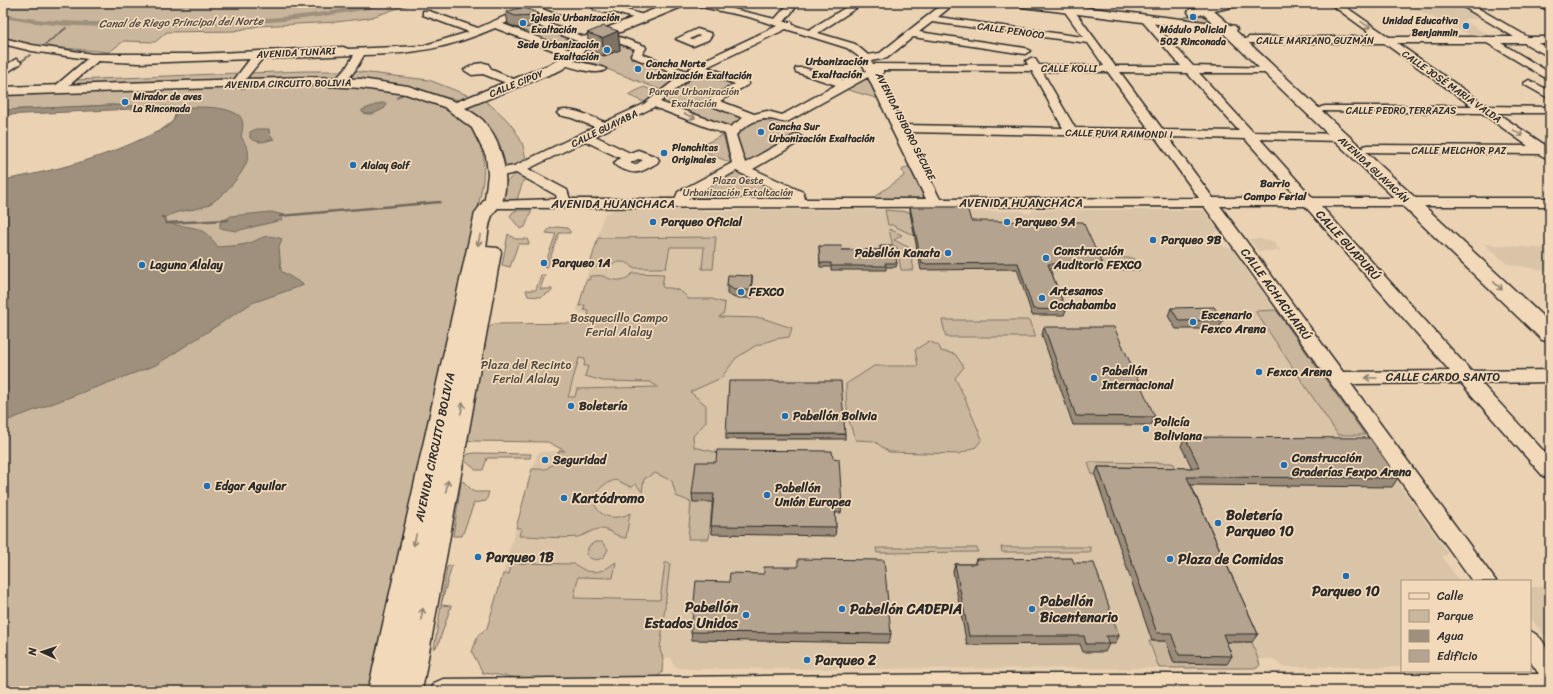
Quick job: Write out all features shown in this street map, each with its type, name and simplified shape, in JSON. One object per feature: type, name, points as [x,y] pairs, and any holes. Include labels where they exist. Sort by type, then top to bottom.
[{"type":"main road","name":"CALLE CIPOY","points":[[456,107],[514,83],[566,55],[586,41],[680,3]]},
{"type":"main road","points":[[1022,3],[1170,19],[1230,28]]},
{"type":"main road","points":[[1045,3],[1145,19],[1230,28]]},
{"type":"main road","points":[[1170,19],[1206,6],[1233,3]]},
{"type":"main road","name":"AVENIDA GUAYACÁN","points":[[1206,6],[1340,137],[1417,201],[1550,316]]},
{"type":"main road","name":"AVENIDA GUAYACÁN","points":[[1230,28],[1249,40],[1368,149],[1417,201],[1550,335]]},
{"type":"main road","name":"AVENIDA CIRCUITO BOLIVIA","points":[[3,92],[58,89],[338,82],[394,87],[428,96],[456,107],[472,118],[488,138],[493,148],[496,173],[492,205],[484,213],[390,656],[384,691]]},
{"type":"main road","name":"AVENIDA CIRCUITO BOLIVIA","points":[[406,691],[479,321],[498,212],[492,205]]},
{"type":"street","name":"AVENIDA ISIBORO SÉCURE","points":[[695,3],[751,15],[858,45],[865,49],[940,203]]},
{"type":"street","name":"AVENIDA ISIBORO SÉCURE","points":[[705,3],[752,12],[783,24]]},
{"type":"street","points":[[783,24],[794,3]]},
{"type":"street","points":[[812,32],[859,3]]},
{"type":"street","points":[[739,168],[730,138],[731,132],[752,118],[767,114],[783,119],[862,75],[883,56],[950,3]]},
{"type":"street","name":"CALLE JOSÉ MARIA VALDA","points":[[1334,3],[1547,152]]},
{"type":"street","points":[[1462,3],[1550,54]]},
{"type":"street","points":[[1540,3],[1550,9]]},
{"type":"street","points":[[534,5],[557,17],[544,22],[544,25],[586,41]]},
{"type":"street","name":"AVENIDA TUNARI","points":[[349,52],[405,50],[431,47],[494,24],[534,5]]},
{"type":"street","name":"CALLE ACHACHAIRÚ","points":[[1069,8],[1159,134],[1485,580]]},
{"type":"street","points":[[614,9],[643,18]]},
{"type":"street","points":[[426,13],[476,31]]},
{"type":"street","name":"CALLE PENOCO","points":[[930,19],[1092,41]]},
{"type":"street","name":"CALLE GUAPURÚ","points":[[1145,19],[1188,69],[1309,201],[1550,471]]},
{"type":"street","points":[[494,24],[566,55],[587,68],[601,69]]},
{"type":"street","name":"CALLE GUAYABA","points":[[496,173],[518,169],[653,103],[686,74],[783,24]]},
{"type":"street","points":[[1016,31],[1025,51],[1071,131]]},
{"type":"street","points":[[602,34],[641,48],[636,55],[686,74]]},
{"type":"street","name":"CALLE PENOCO","points":[[912,34],[1025,51]]},
{"type":"street","points":[[704,38],[735,49]]},
{"type":"street","name":"CALLE MARIANO GUZMÁN","points":[[1249,40],[1550,40]]},
{"type":"street","name":"AVENIDA TUNARI","points":[[3,41],[32,48],[97,56],[106,59],[139,60],[341,53],[342,50],[260,55]]},
{"type":"street","points":[[1491,41],[1549,77]]},
{"type":"street","name":"AVENIDA TUNARI","points":[[3,48],[38,54],[65,53]]},
{"type":"street","points":[[338,82],[350,70],[361,52]]},
{"type":"street","points":[[236,84],[260,55]]},
{"type":"street","points":[[546,55],[566,55]]},
{"type":"street","points":[[58,89],[97,56]]},
{"type":"street","points":[[3,72],[16,62]]},
{"type":"street","name":"CALLE KOLLI","points":[[872,66],[1270,70]]},
{"type":"street","points":[[698,67],[744,84],[716,99],[714,103],[752,118]]},
{"type":"street","points":[[800,70],[844,84]]},
{"type":"street","points":[[485,71],[514,83]]},
{"type":"street","points":[[1528,83],[1550,96]]},
{"type":"street","points":[[653,103],[731,132]]},
{"type":"street","name":"CALLE PEDRO TERRAZAS","points":[[1325,110],[1550,110]]},
{"type":"street","points":[[563,113],[575,114],[606,127]]},
{"type":"street","name":"CALLE PUYA RAIMONDI I","points":[[902,127],[1340,137]]},
{"type":"street","points":[[586,137],[630,158]]},
{"type":"street","points":[[680,204],[683,195],[797,138]]},
{"type":"street","name":"CALLE MELCHOR PAZ","points":[[1368,149],[1547,152]]},
{"type":"street","points":[[739,168],[798,195],[799,204]]},
{"type":"street","points":[[518,169],[562,193],[564,197],[562,203]]},
{"type":"street","name":"AVENIDA HUANCHACA","points":[[492,205],[562,203],[799,204],[1309,201],[1550,202]]},
{"type":"street","name":"CALLE CARDO SANTO","points":[[1337,378],[1550,376]]},
{"type":"street","points":[[1531,643],[1550,669]]},
{"type":"street","points":[[443,691],[1550,686]]},
{"type":"shaded area","points":[[1403,3],[1454,3],[1481,19],[1462,19],[1493,38],[1476,38]]},
{"type":"shaded area","points":[[614,210],[902,210],[910,212],[1022,211],[1025,213],[1032,213],[1032,210],[1204,211],[1220,231],[1214,232],[1224,247],[1232,249],[1448,553],[1447,555],[1442,556],[1458,580],[1401,580],[1401,667],[1282,667],[1274,659],[1260,659],[1260,665],[1257,668],[693,669],[678,668],[673,665],[671,658],[480,654],[537,454],[540,452],[559,451],[565,410],[587,325],[592,315],[581,314],[577,311],[604,214]]},
{"type":"shaded area","points":[[1249,239],[1264,239],[1273,241],[1280,251],[1258,251]]},
{"type":"shaded area","points":[[1484,244],[1550,249],[1550,271],[1507,264]]},
{"type":"shaded area","points":[[1531,587],[1550,587],[1550,643],[1531,618]]},
{"type":"green space","points":[[3,3],[413,3],[369,18],[336,22],[258,26],[234,31],[167,32],[155,42],[124,41],[109,52],[39,46],[3,39]]},
{"type":"green space","points":[[533,10],[553,18],[542,22],[583,41],[571,51],[503,24]]},
{"type":"green space","points":[[1201,12],[1213,21],[1210,23],[1179,19]]},
{"type":"green space","name":"Parque Urbanización Exaltación","points":[[602,36],[634,48],[633,55],[680,74],[661,90],[594,64],[572,59]]},
{"type":"green space","points":[[345,71],[338,79],[244,80],[250,73]]},
{"type":"green space","points":[[352,71],[429,80],[475,98],[449,98],[408,86],[346,78]]},
{"type":"green space","name":"Parque Urbanización Exaltación","points":[[699,71],[737,84],[709,102],[744,118],[729,128],[664,103],[664,101]]},
{"type":"green space","points":[[239,73],[233,81],[68,86],[75,80]]},
{"type":"green space","points":[[867,77],[870,78],[879,99],[845,89]]},
{"type":"green space","points":[[304,85],[375,88],[400,92],[424,99],[446,109],[465,122],[478,139],[483,154],[483,180],[467,262],[373,691],[3,691],[3,339],[135,143],[161,130],[173,121],[176,112],[169,109],[171,107],[111,105],[3,110],[3,95]]},
{"type":"green space","name":"Parque Urbanización Exaltación","points":[[644,87],[658,93],[646,103],[628,95]]},
{"type":"green space","points":[[482,99],[510,123],[523,145],[526,158],[538,158],[512,167],[507,167],[495,134],[484,121],[470,110],[469,106]]},
{"type":"green space","name":"Parque Urbanización Exaltación","points":[[765,120],[799,134],[749,163],[743,162],[735,134],[754,121]]},
{"type":"green space","name":"Parque Urbanización Exaltación","points":[[723,135],[731,163],[696,148]]},
{"type":"green space","points":[[911,166],[924,197],[873,199],[904,176],[902,170]]},
{"type":"green space","name":"Plaza Oeste Urbanización Extaltación","points":[[735,170],[795,196],[793,199],[690,197]]},
{"type":"green space","points":[[518,172],[529,178],[523,181],[517,200],[506,199],[503,196],[506,182]]},
{"type":"green space","points":[[517,210],[532,210],[525,227],[520,229],[510,216]]},
{"type":"green space","points":[[885,210],[910,212],[915,236],[892,225],[888,225]]},
{"type":"green space","points":[[556,227],[567,228],[570,233],[559,233],[547,267],[544,267],[556,234],[546,233],[549,229]]},
{"type":"green space","points":[[889,229],[902,235],[894,240],[910,248],[914,270],[901,270],[897,247],[893,247]]},
{"type":"green space","points":[[508,234],[515,239],[527,239],[529,244],[518,244],[510,267],[502,265]]},
{"type":"green space","points":[[716,237],[713,269],[702,269],[704,247],[670,247],[666,268],[633,268],[624,262],[593,267],[594,262],[591,261],[598,238]]},
{"type":"green space","points":[[1090,247],[1125,258],[1133,258],[1140,270],[1101,270]]},
{"type":"green space","points":[[633,273],[664,274],[662,286],[664,288],[678,290],[688,299],[712,299],[725,303],[724,313],[719,317],[762,318],[792,328],[789,337],[775,339],[755,346],[736,358],[721,378],[690,392],[706,405],[706,422],[693,436],[694,447],[715,452],[719,455],[712,500],[709,539],[688,539],[691,502],[676,496],[672,481],[655,473],[644,479],[642,492],[636,484],[631,487],[616,480],[607,483],[597,492],[595,505],[601,513],[610,517],[620,517],[630,513],[626,538],[620,537],[605,529],[595,530],[578,537],[571,538],[519,536],[521,528],[516,528],[532,469],[546,469],[556,462],[559,451],[565,451],[548,442],[472,441],[465,439],[487,329],[494,324],[587,323],[589,311],[584,310],[585,305],[579,306],[586,280],[589,280],[590,276],[602,276],[622,280]],"holes":[[[579,358],[585,359],[584,366],[588,366],[585,376],[603,381],[650,382],[658,387],[577,389],[575,397],[568,397]]]},
{"type":"green space","points":[[541,275],[545,275],[540,289],[552,289],[552,291],[541,297],[528,296],[526,290],[536,290]]},
{"type":"green space","points":[[1276,310],[1365,435],[1338,435],[1255,311]]},
{"type":"green space","points":[[942,320],[1030,320],[1036,337],[946,337]]},
{"type":"green space","points":[[929,341],[939,346],[941,351],[955,354],[964,367],[955,378],[982,439],[976,447],[959,454],[889,452],[874,441],[856,440],[848,413],[846,384],[874,366],[918,366],[915,350]]},
{"type":"green space","points":[[468,454],[531,454],[530,458],[487,458],[483,470],[476,470],[465,461]]},
{"type":"green space","points":[[1088,463],[1171,463],[1174,464],[1179,476],[1092,475]]},
{"type":"green space","points":[[463,481],[474,492],[489,492],[486,501],[474,503],[462,536],[453,536],[461,483]]},
{"type":"green space","points":[[595,542],[602,542],[608,549],[604,557],[597,560],[590,558],[586,554],[589,546]]},
{"type":"green space","points":[[1001,547],[1090,547],[1091,552],[1002,552]]},
{"type":"green space","points":[[876,548],[977,548],[978,552],[877,553]]},
{"type":"green space","points":[[616,562],[613,578],[578,577],[574,598],[660,600],[665,563],[670,563],[660,650],[663,658],[662,673],[645,685],[512,677],[483,673],[472,652],[478,635],[487,628],[503,574],[509,574],[512,563],[574,564],[586,571],[595,572],[604,570]]},
{"type":"green space","points":[[452,565],[441,605],[451,606],[438,645],[434,649],[447,567]]},
{"type":"green space","points":[[1149,641],[1166,641],[1174,663],[1226,664],[1218,642],[1252,642],[1260,665],[1257,668],[1159,668]]},
{"type":"water","points":[[381,103],[386,103],[385,108],[371,114],[362,112],[362,110]]},
{"type":"water","name":"Laguna Alalay","points":[[111,105],[204,107],[230,111],[240,116],[243,124],[241,136],[248,150],[248,157],[240,174],[217,199],[203,207],[169,215],[165,218],[166,223],[201,230],[212,239],[218,247],[246,244],[266,236],[282,239],[279,246],[281,271],[304,285],[252,303],[156,365],[3,422],[3,180],[78,163],[133,143],[166,128],[173,121],[176,112],[155,108],[3,115],[3,110]]},
{"type":"water","points":[[256,129],[269,129],[270,136],[274,139],[262,142],[253,140],[250,138],[250,132]]},
{"type":"water","points":[[271,212],[284,215],[282,220],[236,231],[220,228],[220,223],[231,216]]},
{"type":"building","points":[[522,7],[536,12],[537,15],[515,16],[506,12]]},
{"type":"building","points":[[604,26],[618,31],[602,38],[587,33]]},
{"type":"building","points":[[910,207],[967,207],[971,221],[1083,222],[1102,264],[1048,264],[1066,310],[1033,309],[1018,263],[922,264]]},
{"type":"building","points":[[819,246],[841,246],[842,250],[881,250],[880,246],[893,246],[897,263],[885,263],[886,266],[831,266],[831,263],[820,263]]},
{"type":"building","points":[[728,275],[752,276],[751,290],[734,290],[727,285]]},
{"type":"building","points":[[1214,307],[1223,320],[1179,321],[1171,308]]},
{"type":"building","name":"Pabellón Internacional","points":[[1044,327],[1114,327],[1155,417],[1076,416]]},
{"type":"building","name":"Pabellón Bolivia","points":[[729,381],[841,381],[845,434],[726,434]]},
{"type":"building","points":[[1185,437],[1370,438],[1398,478],[1187,477],[1258,634],[1223,634],[1232,656],[1179,655],[1171,633],[1157,633],[1098,467],[1200,468]]},
{"type":"building","name":"Pabellón Unión Europea","points":[[717,450],[832,451],[833,458],[839,459],[842,505],[835,505],[836,527],[711,526],[714,494],[692,494],[696,462],[716,462]]},
{"type":"building","name":"Pabellón Bicentenario","points":[[1072,558],[1074,563],[1094,563],[1119,636],[1106,636],[1109,644],[1086,644],[1084,636],[969,636],[955,564],[977,564],[976,559]]},
{"type":"building","points":[[798,559],[884,560],[891,634],[691,632],[696,581],[729,582],[730,573],[764,574],[764,567],[798,567]]},
{"type":"waterway","name":"Canal de Riego Principal del Norte","points":[[3,16],[39,22],[76,24],[237,22],[266,21],[324,15],[382,3]]},
{"type":"waterway","points":[[46,44],[66,28]]},
{"type":"waterway","points":[[18,64],[30,55]]},
{"type":"waterway","points":[[3,75],[10,70]]},
{"type":"waterway","points":[[397,98],[403,94]]},
{"type":"waterway","points":[[280,216],[440,202]]},
{"type":"waterway","points":[[162,217],[165,218],[166,223],[228,220]]},
{"type":"place","name":"Módulo Policial 502 Rinconada","points":[[1193,17]]},
{"type":"place","name":"Iglesia Urbanización Exaltación","points":[[523,23]]},
{"type":"place","name":"Unidad Educativa Benjanmin","points":[[1466,26]]},
{"type":"place","name":"Sede Urbanización Exaltación","points":[[607,50]]},
{"type":"place","name":"Cancha Norte Urbanización Exaltación","points":[[638,69]]},
{"type":"place","name":"Mirador de aves La Rinconada","points":[[125,102]]},
{"type":"place","name":"Cancha Sur Urbanización Exaltación","points":[[761,132]]},
{"type":"place","name":"Planchitas Originales","points":[[664,153]]},
{"type":"place","name":"Alalay Golf","points":[[353,165]]},
{"type":"place","name":"Parqueo Oficial","points":[[653,222]]},
{"type":"place","name":"Parqueo 9A","points":[[1007,222]]},
{"type":"place","name":"Parqueo 9B","points":[[1153,240]]},
{"type":"place","name":"Pabellón Kanata","points":[[948,253]]},
{"type":"place","name":"Construcción Auditorio FEXCO","points":[[1046,258]]},
{"type":"place","name":"Parqueo 1A","points":[[544,263]]},
{"type":"place","name":"Laguna Alalay","points":[[142,265]]},
{"type":"place","name":"FEXCO","points":[[741,292]]},
{"type":"place","name":"Artesanos Cochabamba","points":[[1042,298]]},
{"type":"place","name":"Escenario Fexco Arena","points":[[1193,322]]},
{"type":"place","name":"Fexco Arena","points":[[1259,372]]},
{"type":"place","name":"Pabellón Internacional","points":[[1094,378]]},
{"type":"place","name":"Boletería","points":[[571,406]]},
{"type":"place","name":"Pabellón Bolivia","points":[[785,416]]},
{"type":"place","name":"Policía Boliviana","points":[[1146,429]]},
{"type":"place","name":"Seguridad","points":[[545,460]]},
{"type":"place","name":"Construcción Graderías Fexpo Arena","points":[[1284,465]]},
{"type":"place","name":"Edgar Aguilar","points":[[207,486]]},
{"type":"place","name":"Pabellón Unión Europea","points":[[767,495]]},
{"type":"place","name":"Kartódromo","points":[[564,498]]},
{"type":"place","name":"Boletería Parqueo 10","points":[[1218,523]]},
{"type":"place","name":"Parqueo 1B","points":[[478,557]]},
{"type":"place","name":"Plaza de Comidas","points":[[1170,559]]},
{"type":"place","name":"Parqueo 10","points":[[1346,576]]},
{"type":"place","name":"Pabellón CADEPIA","points":[[842,609]]},
{"type":"place","name":"Pabellón Bicentenario","points":[[1032,609]]},
{"type":"place","name":"Pabellón Estados Unidos","points":[[746,615]]},
{"type":"place","name":"Parqueo 2","points":[[807,660]]},
{"type":"district","name":"Urbanización Exaltación","points":[[837,67]]},
{"type":"district","name":"Barrio Campo Ferial","points":[[1275,189]]},
{"type":"park label","name":"Bosquecillo Campo Ferial Alalay","points":[[619,325]]},
{"type":"park label","name":"Plaza del Recinto Ferial Alalay","points":[[526,372]]}]
